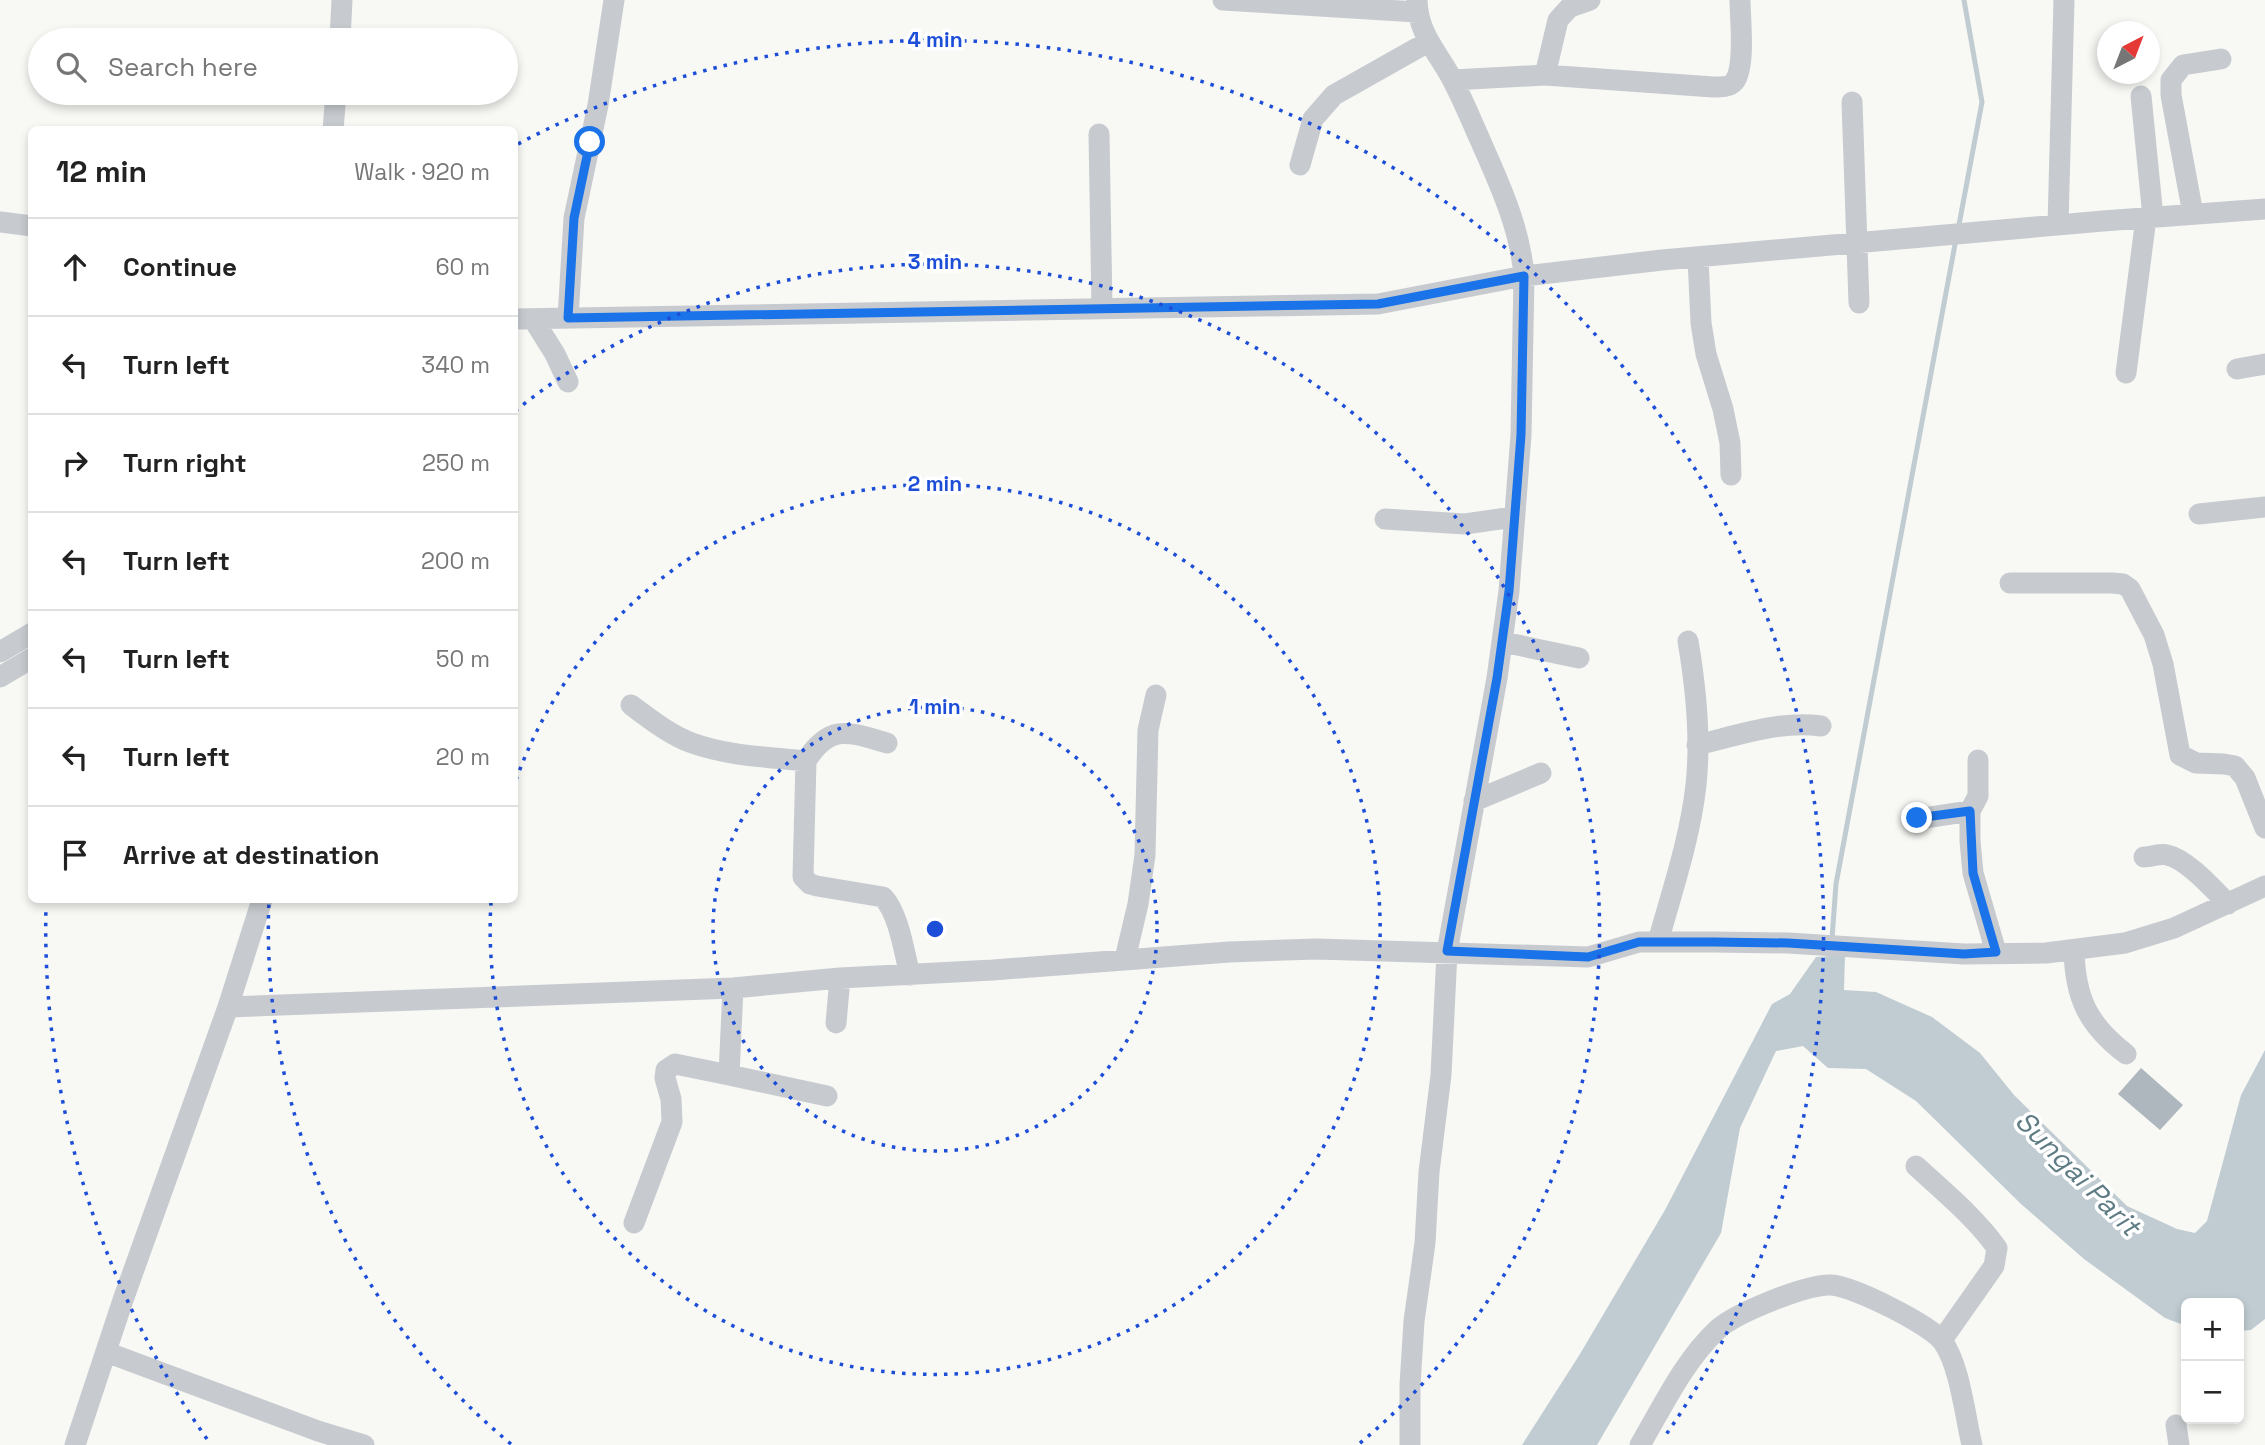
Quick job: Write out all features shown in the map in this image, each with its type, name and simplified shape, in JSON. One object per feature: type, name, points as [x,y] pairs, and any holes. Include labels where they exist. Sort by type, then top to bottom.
[{"type":"street","points":[[341,28],[342,0]]},
{"type":"street","points":[[568,318],[574,218],[598,105],[614,0]]},
{"type":"street","points":[[1223,0],[1417,6],[1428,42],[1453,80],[1497,178],[1516,229],[1522,254],[1524,276],[1521,435],[1509,591],[1503,642],[1447,951],[1441,1075],[1425,1243],[1414,1321],[1410,1445]]},
{"type":"street","points":[[1545,75],[1558,20],[1570,7],[1590,0]]},
{"type":"street","points":[[1453,80],[1545,75],[1729,86],[1734,82],[1740,66],[1740,0]]},
{"type":"street","points":[[2058,225],[2064,0]]},
{"type":"street","points":[[1300,165],[1314,119],[1334,95],[1428,42]]},
{"type":"street","points":[[2193,214],[2177,136],[2171,80],[2176,70],[2183,65],[2221,59]]},
{"type":"street","points":[[2126,373],[2150,217],[2141,96]]},
{"type":"street","points":[[1852,102],[1859,303]]},
{"type":"street","points":[[334,126],[335,105]]},
{"type":"street","points":[[1099,134],[1102,308]]},
{"type":"street","points":[[524,319],[1378,304],[1524,276],[1662,260],[1990,230],[2265,209]]},
{"type":"street","points":[[0,222],[28,226]]},
{"type":"street","points":[[1698,258],[1701,323],[1706,354],[1728,432],[1731,475]]},
{"type":"street","points":[[524,319],[555,354],[568,382]]},
{"type":"street","points":[[2237,369],[2265,365]]},
{"type":"street","points":[[2199,514],[2265,507]]},
{"type":"street","points":[[1385,519],[1465,524],[1513,517]]},
{"type":"street","points":[[2010,583],[2112,583],[2123,584],[2130,589],[2154,635],[2168,682],[2180,755],[2196,763],[2235,766],[2245,778],[2265,828]]},
{"type":"street","points":[[0,652],[28,636]]},
{"type":"street","points":[[1658,942],[1681,863],[1696,785],[1695,687],[1688,641]]},
{"type":"street","points":[[1503,642],[1579,658]]},
{"type":"street","points":[[0,677],[28,660]]},
{"type":"street","points":[[1125,959],[1138,904],[1145,855],[1149,730],[1156,695]]},
{"type":"street","points":[[631,705],[654,722],[690,742],[723,752],[806,761]]},
{"type":"street","points":[[1697,745],[1782,726],[1821,726]]},
{"type":"street","points":[[887,743],[851,733],[830,734],[817,745],[806,761],[803,877],[810,884],[817,886],[883,897],[890,904],[910,975]]},
{"type":"street","points":[[1978,760],[1978,796],[1970,811],[1973,873],[1996,952]]},
{"type":"street","points":[[1474,801],[1541,773]]},
{"type":"street","points":[[1917,818],[1970,811]]},
{"type":"street","points":[[2144,857],[2167,855],[2178,860],[2228,904]]},
{"type":"street","points":[[228,1007],[733,988],[840,978],[1229,952],[1316,949],[1588,957],[1639,942],[1658,942],[1788,943],[1964,954],[2046,953],[2125,943],[2174,928],[2265,886]]},
{"type":"street","points":[[75,1445],[228,1007],[261,903]]},
{"type":"street","points":[[2074,950],[2075,975],[2081,998],[2099,1030],[2126,1054]]},
{"type":"street","points":[[836,1023],[840,978]]},
{"type":"street","points":[[729,1075],[733,988]]},
{"type":"street","points":[[634,1223],[672,1122],[671,1098],[665,1078],[666,1070],[675,1064],[827,1096]]},
{"type":"street","points":[[1916,1166],[1958,1204],[1997,1248],[1994,1266],[1942,1340]]},
{"type":"street","points":[[1648,1441],[1681,1376],[1704,1343],[1719,1328],[1734,1318],[1810,1287],[1831,1285],[1846,1288],[1927,1327],[1942,1340],[1952,1357],[1972,1445]]},
{"type":"street","points":[[106,1352],[304,1426],[365,1445]]},
{"type":"water","name":"Sungai Parit","points":[[1845,955],[1844,990],[1876,992],[1932,1017],[1980,1053],[2014,1095],[2127,1206],[2177,1229],[2195,1233],[2207,1221],[2241,1095],[2265,1050],[2265,1319],[2251,1330],[2244,1331],[2244,1298],[2181,1298],[2181,1324],[2165,1318],[2084,1259],[2021,1204],[1916,1101],[1866,1069],[1828,1068],[1803,1046],[1776,1051],[1740,1128],[1721,1233],[1597,1445],[1522,1445],[1580,1354],[1665,1210],[1772,1004],[1790,994],[1816,957]]},
{"type":"building","points":[[2141,1068],[2183,1105],[2160,1130],[2118,1094]]},
{"type":"waterway","points":[[1958,230],[1982,102],[1964,0]]},
{"type":"waterway","points":[[1832,939],[1836,884],[1956,239]]},
{"type":"route","points":[[590,142],[574,218],[568,318],[1378,304],[1524,276],[1521,435],[1509,591],[1497,678],[1447,951],[1588,957],[1639,942],[1714,942],[1788,943],[1964,954],[1996,952],[1973,873],[1970,811],[1917,818]]}]
